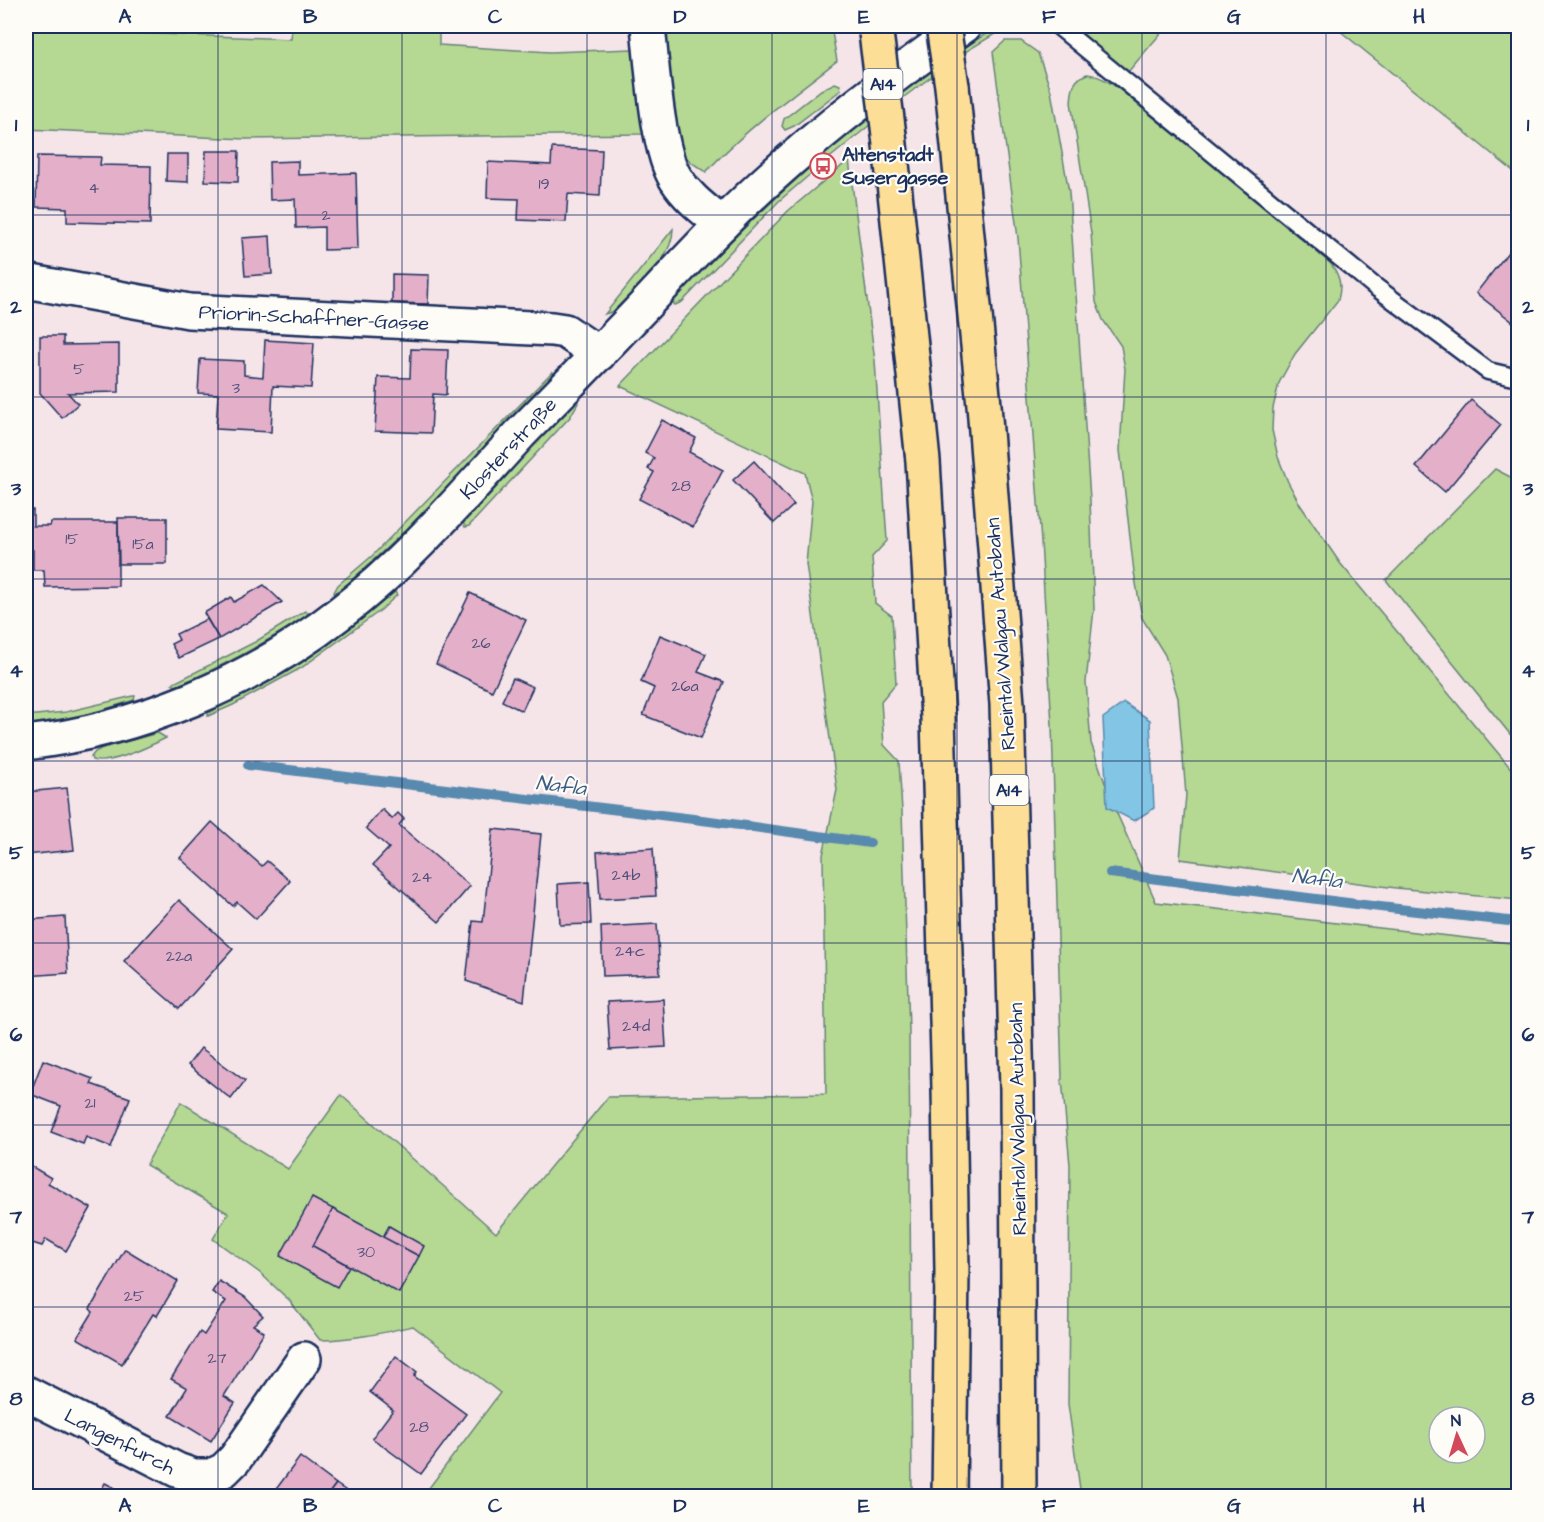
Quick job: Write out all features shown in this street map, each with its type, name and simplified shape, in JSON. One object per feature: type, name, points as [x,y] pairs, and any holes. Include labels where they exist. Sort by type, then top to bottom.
[{"type":"highway","name":"A14","points":[[876,29],[923,461],[938,718],[952,1260],[949,1497]]},
{"type":"highway","name":"Rheintal/Walgau Autobahn","points":[[936,38],[952,86],[984,405],[1007,704],[1017,1077],[1019,1497]]},
{"type":"main road","points":[[648,26],[658,112],[668,162],[674,177],[688,195],[722,224]]},
{"type":"main road","name":"Klosterstraße","points":[[26,743],[116,725],[170,707],[254,670],[295,645],[340,613],[402,558],[722,224],[813,139],[936,38],[964,26]]},
{"type":"main road","name":"Priorin-Schaffner-Gasse","points":[[26,281],[189,310],[552,329],[565,331],[598,354]]},
{"type":"main road","name":"Langenfurch","points":[[26,1393],[177,1470],[204,1477],[224,1470],[235,1459],[304,1359]]},
{"type":"lane","points":[[1058,26],[1373,285],[1488,371],[1518,378]]},
{"type":"green space","points":[[26,26],[135,26],[134,33],[291,39],[292,26],[439,26],[439,45],[550,52],[633,49],[643,134],[246,139],[26,129]]},
{"type":"green space","points":[[663,26],[831,26],[837,61],[752,128],[706,172],[683,157],[675,130]]},
{"type":"green space","points":[[998,26],[1008,26],[965,52],[904,97],[821,165],[779,201],[682,302],[675,305],[672,302],[688,282],[820,158],[888,102],[960,50]]},
{"type":"green space","points":[[1072,26],[1167,26],[1128,72]]},
{"type":"green space","points":[[1334,26],[1518,26],[1518,175]]},
{"type":"green space","points":[[1005,41],[1021,41],[1038,53],[1051,91],[1069,192],[1090,499],[1094,609],[1086,682],[1091,743],[1111,800],[1156,902],[1518,944],[1518,1493],[1497,1496],[1081,1496],[1068,1404],[1070,1165],[1062,1080],[1052,725],[1018,238],[993,52]]},
{"type":"green space","points":[[1087,74],[1103,79],[1119,89],[1331,264],[1336,273],[1340,286],[1338,300],[1295,354],[1279,383],[1273,408],[1272,430],[1278,457],[1301,506],[1340,563],[1518,777],[1518,900],[1396,888],[1180,859],[1186,795],[1178,698],[1165,655],[1142,618],[1134,572],[1120,450],[1125,369],[1121,346],[1103,320],[1096,302],[1091,233],[1071,102],[1076,82]]},
{"type":"green space","points":[[835,83],[840,85],[841,90],[794,126],[785,130],[782,126],[784,119],[821,90]]},
{"type":"green space","points":[[849,160],[875,361],[887,541],[872,557],[875,603],[892,616],[896,683],[881,701],[884,745],[899,761],[902,811],[909,1030],[912,1496],[423,1496],[500,1393],[413,1326],[378,1334],[320,1340],[289,1300],[260,1273],[213,1239],[228,1213],[146,1165],[181,1102],[288,1169],[341,1095],[496,1233],[608,1097],[826,1094],[823,855],[837,790],[806,564],[812,501],[805,473],[620,386],[788,211]]},
{"type":"green space","points":[[673,229],[667,252],[660,263],[614,311],[605,314]]},
{"type":"green space","points":[[553,371],[549,380],[533,398],[408,528],[335,593],[338,585],[372,556]]},
{"type":"green space","points":[[573,402],[578,403],[570,417],[469,526],[465,527],[463,522],[472,510]]},
{"type":"green space","points":[[1495,469],[1518,481],[1518,744],[1386,580]]},
{"type":"green space","points":[[395,592],[397,595],[381,610],[301,668],[208,716],[208,713],[285,673],[358,622]]},
{"type":"green space","points":[[305,611],[308,613],[306,617],[258,646],[193,679],[176,686],[172,684],[255,642]]},
{"type":"green space","points":[[135,696],[134,700],[87,715],[26,726],[26,716],[66,712]]},
{"type":"green space","points":[[158,733],[166,738],[119,758],[92,760],[91,757],[95,752],[102,748]]},
{"type":"water","points":[[1124,703],[1150,720],[1154,808],[1134,821],[1107,807],[1103,718]]},
{"type":"building","points":[[552,148],[602,150],[600,196],[568,194],[566,222],[518,220],[519,199],[487,198],[488,162],[551,165]]},
{"type":"building","points":[[206,151],[239,151],[238,182],[205,181]]},
{"type":"building","points":[[167,154],[188,154],[188,182],[166,181]]},
{"type":"building","points":[[37,156],[101,157],[100,165],[151,166],[150,224],[67,222],[67,208],[36,207]]},
{"type":"building","points":[[298,161],[298,175],[356,173],[358,249],[324,250],[324,227],[296,228],[295,199],[270,200],[269,162]]},
{"type":"building","points":[[270,236],[272,274],[245,276],[242,238]]},
{"type":"building","points":[[1516,242],[1518,244],[1518,326],[1476,293]]},
{"type":"building","points":[[392,274],[429,275],[428,304],[392,303]]},
{"type":"building","points":[[40,336],[63,336],[63,345],[119,344],[119,392],[68,393],[78,404],[62,418],[40,393]]},
{"type":"building","points":[[265,340],[314,343],[311,388],[273,386],[271,432],[216,429],[218,394],[198,393],[200,359],[244,361],[244,375],[263,377]]},
{"type":"building","points":[[411,349],[448,350],[446,395],[433,394],[431,433],[375,431],[378,377],[410,378]]},
{"type":"building","points":[[1471,400],[1501,425],[1445,492],[1416,467]]},
{"type":"building","points":[[662,420],[696,438],[689,452],[723,470],[693,527],[639,499],[654,472],[648,469],[654,458],[645,453]]},
{"type":"building","points":[[754,461],[794,505],[774,523],[733,480]]},
{"type":"building","points":[[26,510],[33,510],[33,526],[50,526],[51,522],[118,522],[118,586],[45,587],[44,570],[33,570],[33,550],[26,550]]},
{"type":"building","points":[[118,518],[167,518],[167,564],[119,564]]},
{"type":"building","points":[[264,585],[282,602],[219,639],[204,613],[231,597],[234,602]]},
{"type":"building","points":[[470,593],[526,620],[492,691],[436,664]]},
{"type":"building","points":[[207,619],[219,639],[179,658],[171,644],[179,640],[176,634]]},
{"type":"building","points":[[660,635],[706,654],[698,672],[724,682],[701,738],[643,715],[654,688],[641,682]]},
{"type":"building","points":[[513,678],[533,687],[522,711],[502,701]]},
{"type":"building","points":[[67,788],[74,850],[26,855],[26,792]]},
{"type":"building","points":[[382,809],[392,819],[398,813],[404,819],[399,825],[470,886],[439,922],[373,865],[389,848],[366,828]]},
{"type":"building","points":[[212,822],[262,866],[267,861],[290,881],[256,919],[237,902],[233,906],[180,858]]},
{"type":"building","points":[[493,829],[541,834],[524,1001],[466,981],[473,921],[483,922]]},
{"type":"building","points":[[653,848],[656,896],[600,899],[597,852]]},
{"type":"building","points":[[589,882],[591,924],[560,925],[558,884]]},
{"type":"building","points":[[179,900],[233,949],[179,1009],[124,961]]},
{"type":"building","points":[[65,917],[68,973],[26,976],[26,920]]},
{"type":"building","points":[[657,924],[660,974],[603,976],[601,927]]},
{"type":"building","points":[[663,999],[666,1047],[610,1050],[607,1002]]},
{"type":"building","points":[[201,1048],[245,1081],[231,1099],[188,1065]]},
{"type":"building","points":[[43,1060],[93,1079],[91,1084],[130,1098],[111,1147],[86,1137],[83,1144],[51,1132],[61,1106],[30,1094]]},
{"type":"building","points":[[26,1163],[51,1178],[48,1183],[91,1208],[66,1251],[46,1239],[42,1246],[26,1241]]},
{"type":"building","points":[[312,1198],[333,1209],[313,1246],[349,1266],[337,1287],[280,1256]]},
{"type":"building","points":[[333,1209],[419,1256],[399,1293],[313,1246]]},
{"type":"building","points":[[389,1226],[424,1246],[419,1256],[383,1237]]},
{"type":"building","points":[[125,1249],[178,1281],[157,1316],[153,1314],[122,1364],[77,1338],[93,1312],[90,1309]]},
{"type":"building","points":[[219,1281],[245,1297],[263,1316],[253,1325],[264,1332],[224,1396],[235,1403],[211,1441],[170,1416],[187,1388],[171,1379],[200,1332],[204,1335],[226,1301],[212,1292]]},
{"type":"building","points":[[396,1356],[417,1372],[414,1376],[466,1414],[421,1474],[372,1438],[393,1410],[370,1392]]},
{"type":"building","points":[[300,1457],[336,1484],[327,1496],[271,1496]]},
{"type":"building","points":[[105,1483],[131,1496],[98,1496]]},
{"type":"building","points":[[336,1484],[354,1496],[327,1496]]},
{"type":"waterway","name":"Nafla","points":[[248,765],[710,821],[870,843]]},
{"type":"waterway","name":"Nafla","points":[[1110,873],[1518,922]]},
{"type":"place","name":"Altenstadt Susergasse","points":[[823,166]]}]
